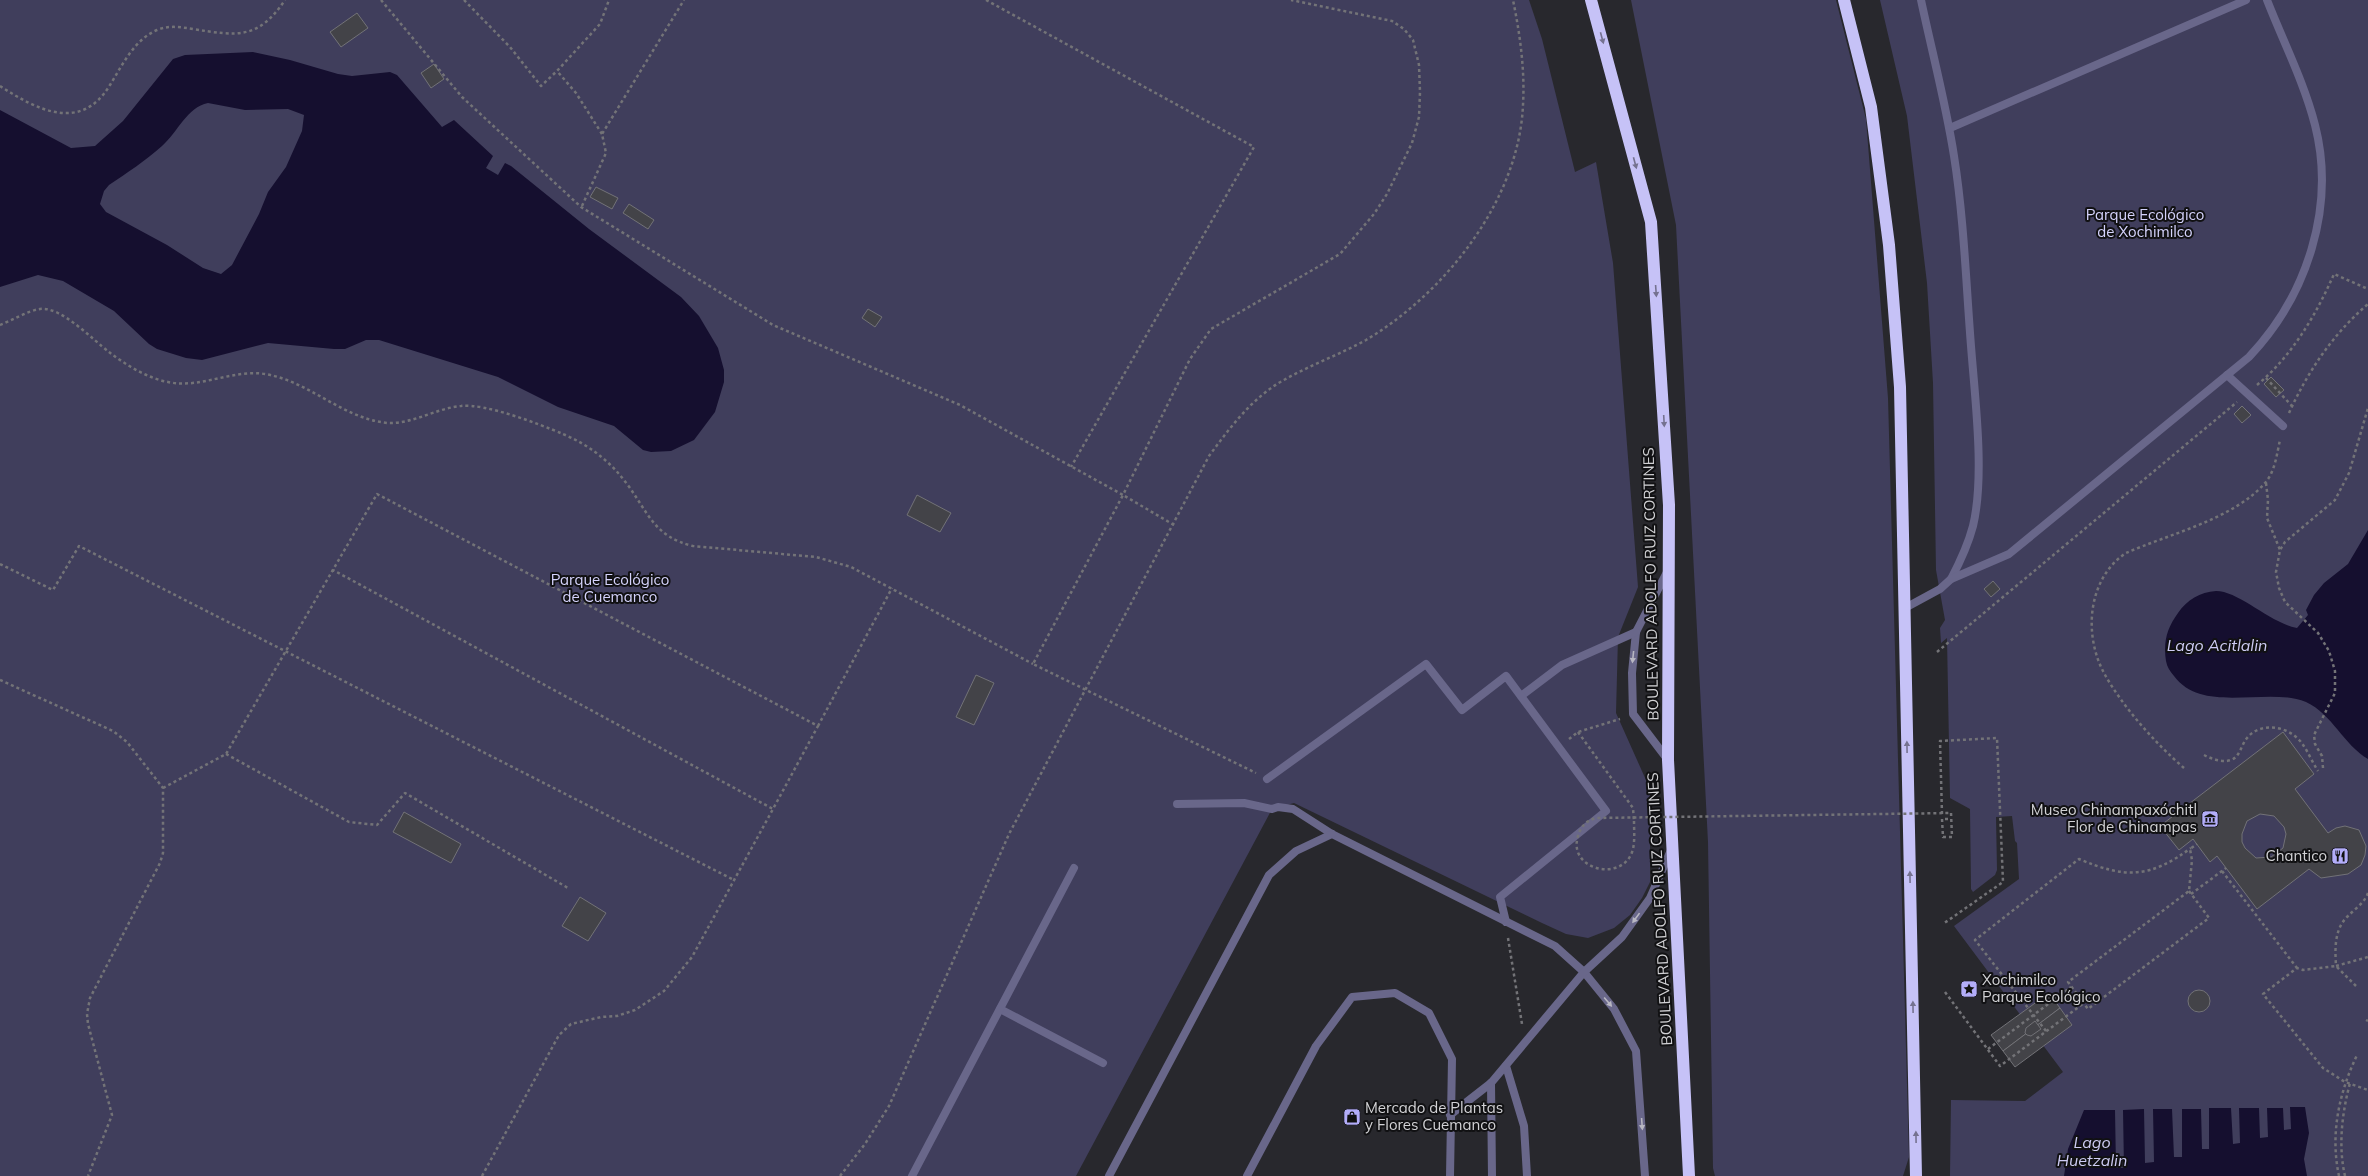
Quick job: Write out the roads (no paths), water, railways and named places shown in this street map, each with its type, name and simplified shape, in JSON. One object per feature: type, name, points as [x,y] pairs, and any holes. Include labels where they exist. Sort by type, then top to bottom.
[{"type":"highway","name":"BOULEVARD ADOLFO RUIZ CORTINES","points":[[1591,0],[1651,222],[1669,505],[1668,760],[1689,1176]]},
{"type":"highway","points":[[1844,0],[1871,107],[1889,245],[1900,387],[1916,1176]]},
{"type":"street","points":[[1921,0],[1950,128],[1963,227],[1979,482],[1973,526],[1964,553],[1951,579]]},
{"type":"street","points":[[1950,128],[2246,0]]},
{"type":"street","points":[[1905,608],[1940,589],[1951,579],[2009,554],[2227,375],[2268,336],[2286,310],[2300,283],[2313,248],[2320,206],[2322,174],[2315,124],[2267,0]]},
{"type":"street","points":[[2227,375],[2283,426]]},
{"type":"street","points":[[1668,570],[1636,632],[1632,673],[1633,714],[1668,760]]},
{"type":"street","points":[[1521,696],[1562,665],[1636,632]]},
{"type":"street","points":[[1267,779],[1426,664],[1462,710],[1506,676],[1606,811],[1500,897],[1506,922]]},
{"type":"street","points":[[1177,804],[1244,803],[1272,809],[1278,807],[1293,809],[1332,834],[1555,946],[1584,972],[1614,1010],[1636,1050],[1645,1176]]},
{"type":"street","points":[[1109,1176],[1270,875],[1296,850],[1332,834]]},
{"type":"street","points":[[1450,1115],[1491,1083],[1584,972],[1622,937],[1650,898],[1673,846]]},
{"type":"street","points":[[912,1176],[1074,868]]},
{"type":"street","points":[[1247,1176],[1316,1046],[1352,997],[1395,993],[1429,1013],[1452,1059],[1450,1176]]},
{"type":"street","points":[[1000,1009],[1103,1063]]},
{"type":"street","points":[[1506,1066],[1524,1126],[1527,1176]]},
{"type":"street","points":[[1491,1083],[1492,1176]]},
{"type":"water","points":[[253,52],[290,60],[338,74],[352,76],[390,72],[397,75],[442,127],[454,120],[493,156],[486,168],[498,175],[505,163],[511,166],[589,229],[681,297],[699,316],[718,348],[724,370],[724,382],[715,412],[694,440],[671,451],[651,452],[643,450],[614,426],[558,407],[498,377],[379,340],[366,340],[345,349],[268,343],[202,360],[186,358],[157,349],[149,344],[114,311],[63,281],[38,275],[0,287],[0,110],[71,148],[95,146],[123,121],[173,59],[185,55]],"holes":[[[208,103],[245,110],[288,109],[304,115],[302,131],[286,167],[268,192],[259,214],[232,265],[221,274],[203,268],[167,245],[106,212],[100,204],[104,191],[109,185],[143,162],[162,146],[194,109]]]},
{"type":"water","name":"Lago Acitlalin","points":[[2368,530],[2368,759],[2352,746],[2323,714],[2306,702],[2290,698],[2236,698],[2201,694],[2186,688],[2171,672],[2166,661],[2165,654],[2167,636],[2171,624],[2185,604],[2205,593],[2216,591],[2225,592],[2245,601],[2276,620],[2297,628],[2308,615],[2306,610],[2314,595],[2324,583],[2348,564]]},
{"type":"water","name":"Lago Huetzalin","points":[[2290,1107],[2305,1107],[2309,1133],[2304,1159],[2307,1176],[2064,1176],[2068,1149],[2084,1110],[2115,1110],[2116,1168],[2124,1168],[2123,1110],[2144,1109],[2145,1163],[2154,1162],[2153,1109],[2172,1109],[2174,1157],[2182,1157],[2182,1109],[2201,1109],[2202,1149],[2209,1149],[2209,1108],[2231,1108],[2233,1144],[2240,1143],[2239,1108],[2259,1108],[2260,1138],[2268,1137],[2267,1108],[2283,1108],[2284,1130],[2291,1129]]},
{"type":"place","name":"Museo Chinampaxóchitl Flor de Chinampas","points":[[2210,819]]},
{"type":"place","name":"Chantico","points":[[2340,856]]},
{"type":"place","name":"Xochimilco Parque Ecológico","points":[[1969,989]]},
{"type":"place","name":"Mercado de Plantas y Flores Cuemanco","points":[[1352,1117]]},
{"type":"park label","name":"Parque Ecológico de Xochimilco","points":[[2145,224]]},
{"type":"park label","name":"Parque Ecológico de Cuemanco","points":[[610,588]]}]
